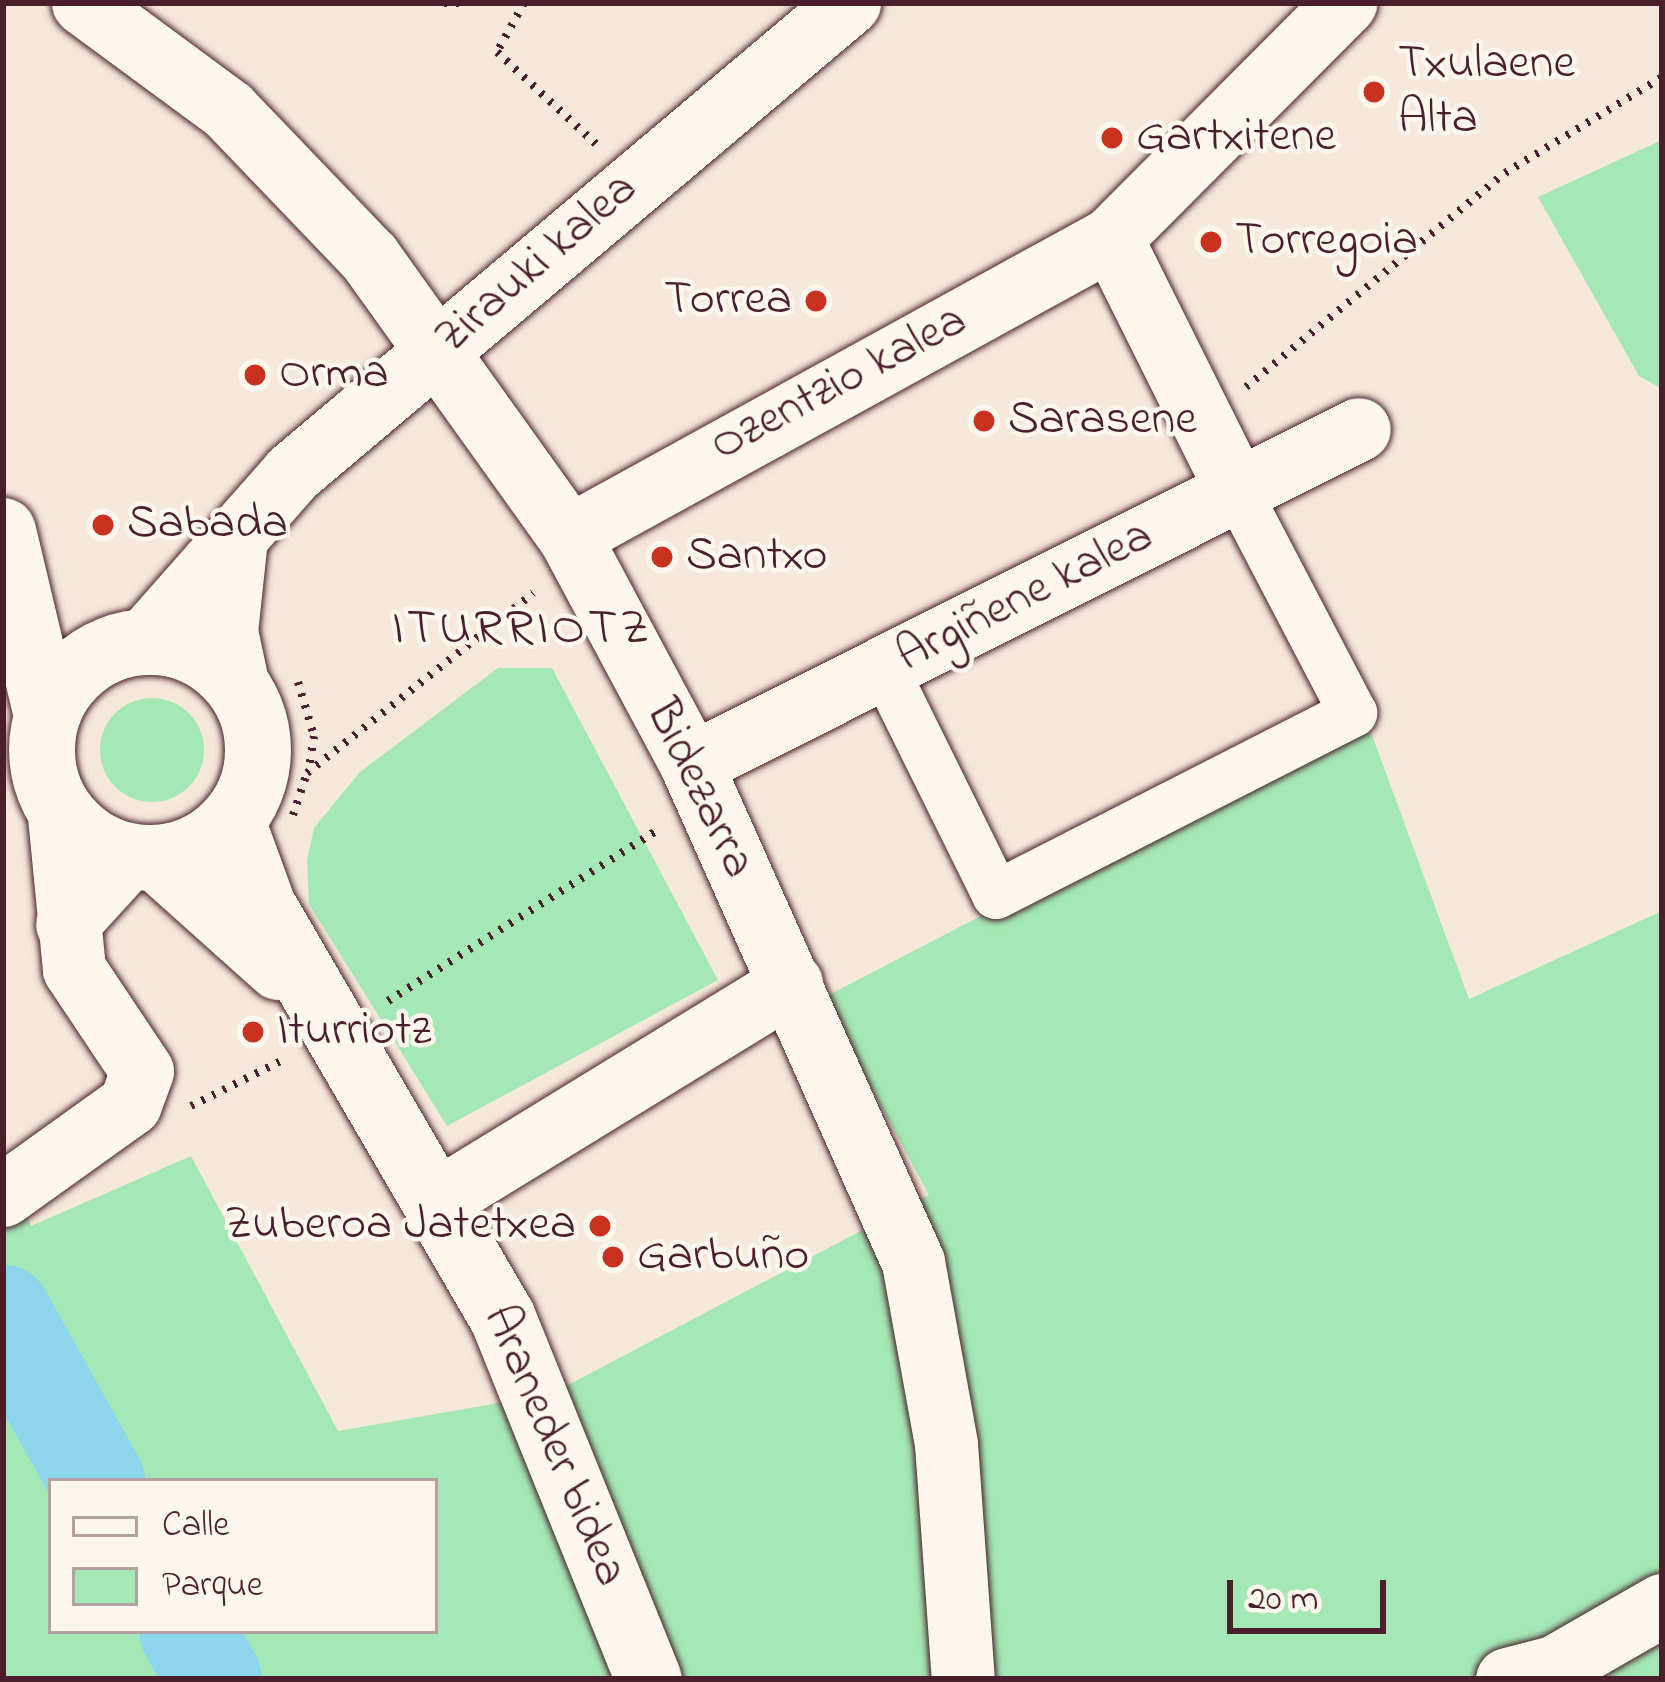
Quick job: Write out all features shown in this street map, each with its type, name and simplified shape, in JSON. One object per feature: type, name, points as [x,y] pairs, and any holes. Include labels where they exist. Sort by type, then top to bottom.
[{"type":"street","name":"Bidezarra","points":[[83,3],[228,110],[440,349],[569,536],[699,781],[913,1262],[946,1444],[963,1679]]},
{"type":"street","name":"Zirauki kalea","points":[[136,642],[292,473],[849,3]]},
{"type":"street","name":"Ozentzio kalea","points":[[569,536],[1111,238],[1345,3]]},
{"type":"street","points":[[884,668],[996,895],[1353,713],[1111,238]]},
{"type":"street","name":"Argiñene kalea","points":[[699,781],[884,668],[1359,429]]},
{"type":"street","points":[[68,924],[143,857],[198,847],[232,821],[257,770],[226,631],[237,536]]},
{"type":"street","points":[[9,543],[136,642],[193,651],[238,687]]},
{"type":"street","points":[[3,1195],[77,1148],[130,1104],[142,1071],[74,969],[58,806],[44,762],[47,716],[9,543]]},
{"type":"street","points":[[47,716],[82,665],[136,642]]},
{"type":"street","points":[[58,806],[143,857]]},
{"type":"street","name":"Araneder bidea","points":[[232,821],[263,906],[357,1021],[439,1199],[556,1432],[649,1679]]},
{"type":"street","name":"Araneder bidea","points":[[143,857],[357,1021]]},
{"type":"street","points":[[439,1199],[791,983]]},
{"type":"street","points":[[1507,1679],[1554,1667],[1662,1605]]},
{"type":"path","points":[[445,3],[459,3]]},
{"type":"path","points":[[524,3],[497,52],[599,148],[616,134]]},
{"type":"path","points":[[1203,422],[1505,173],[1662,77]]},
{"type":"path","points":[[331,759],[536,590],[569,536]]},
{"type":"path","points":[[357,1021],[699,781]]},
{"type":"green space","points":[[1662,140],[1662,389],[1639,376],[1538,197]]},
{"type":"green space","points":[[498,668],[552,668],[718,980],[447,1126],[309,904],[307,860],[314,828],[360,772]]},
{"type":"green space","points":[[152,698],[172,702],[189,713],[200,730],[204,750],[200,770],[189,787],[172,798],[152,802],[132,798],[115,787],[104,770],[100,750],[104,730],[115,713],[132,702]]},
{"type":"green space","points":[[1365,716],[1469,999],[1662,911],[1662,1679],[3,1679],[3,1162],[31,1226],[191,1156],[338,1431],[551,1394],[929,1195],[823,998]]},
{"type":"waterway","points":[[3,1313],[95,1478]]},
{"type":"waterway","points":[[189,1634],[214,1679]]},
{"type":"place","name":"Txulaene Alta","points":[[1374,92]]},
{"type":"place","name":"Gartxitene","points":[[1112,138]]},
{"type":"place","name":"Torregoia","points":[[1211,242]]},
{"type":"place","name":"Torrea","points":[[816,301]]},
{"type":"place","name":"Orma","points":[[255,375]]},
{"type":"place","name":"Sarasene","points":[[984,421]]},
{"type":"place","name":"Sabada","points":[[103,525]]},
{"type":"place","name":"Santxo","points":[[662,557]]},
{"type":"place","name":"Iturriotz","points":[[253,1032]]},
{"type":"place","name":"Zuberoa Jatetxea","points":[[600,1226]]},
{"type":"place","name":"Garbuño","points":[[613,1257]]},
{"type":"district","name":"ITURRIOTZ","points":[[522,630]]}]
